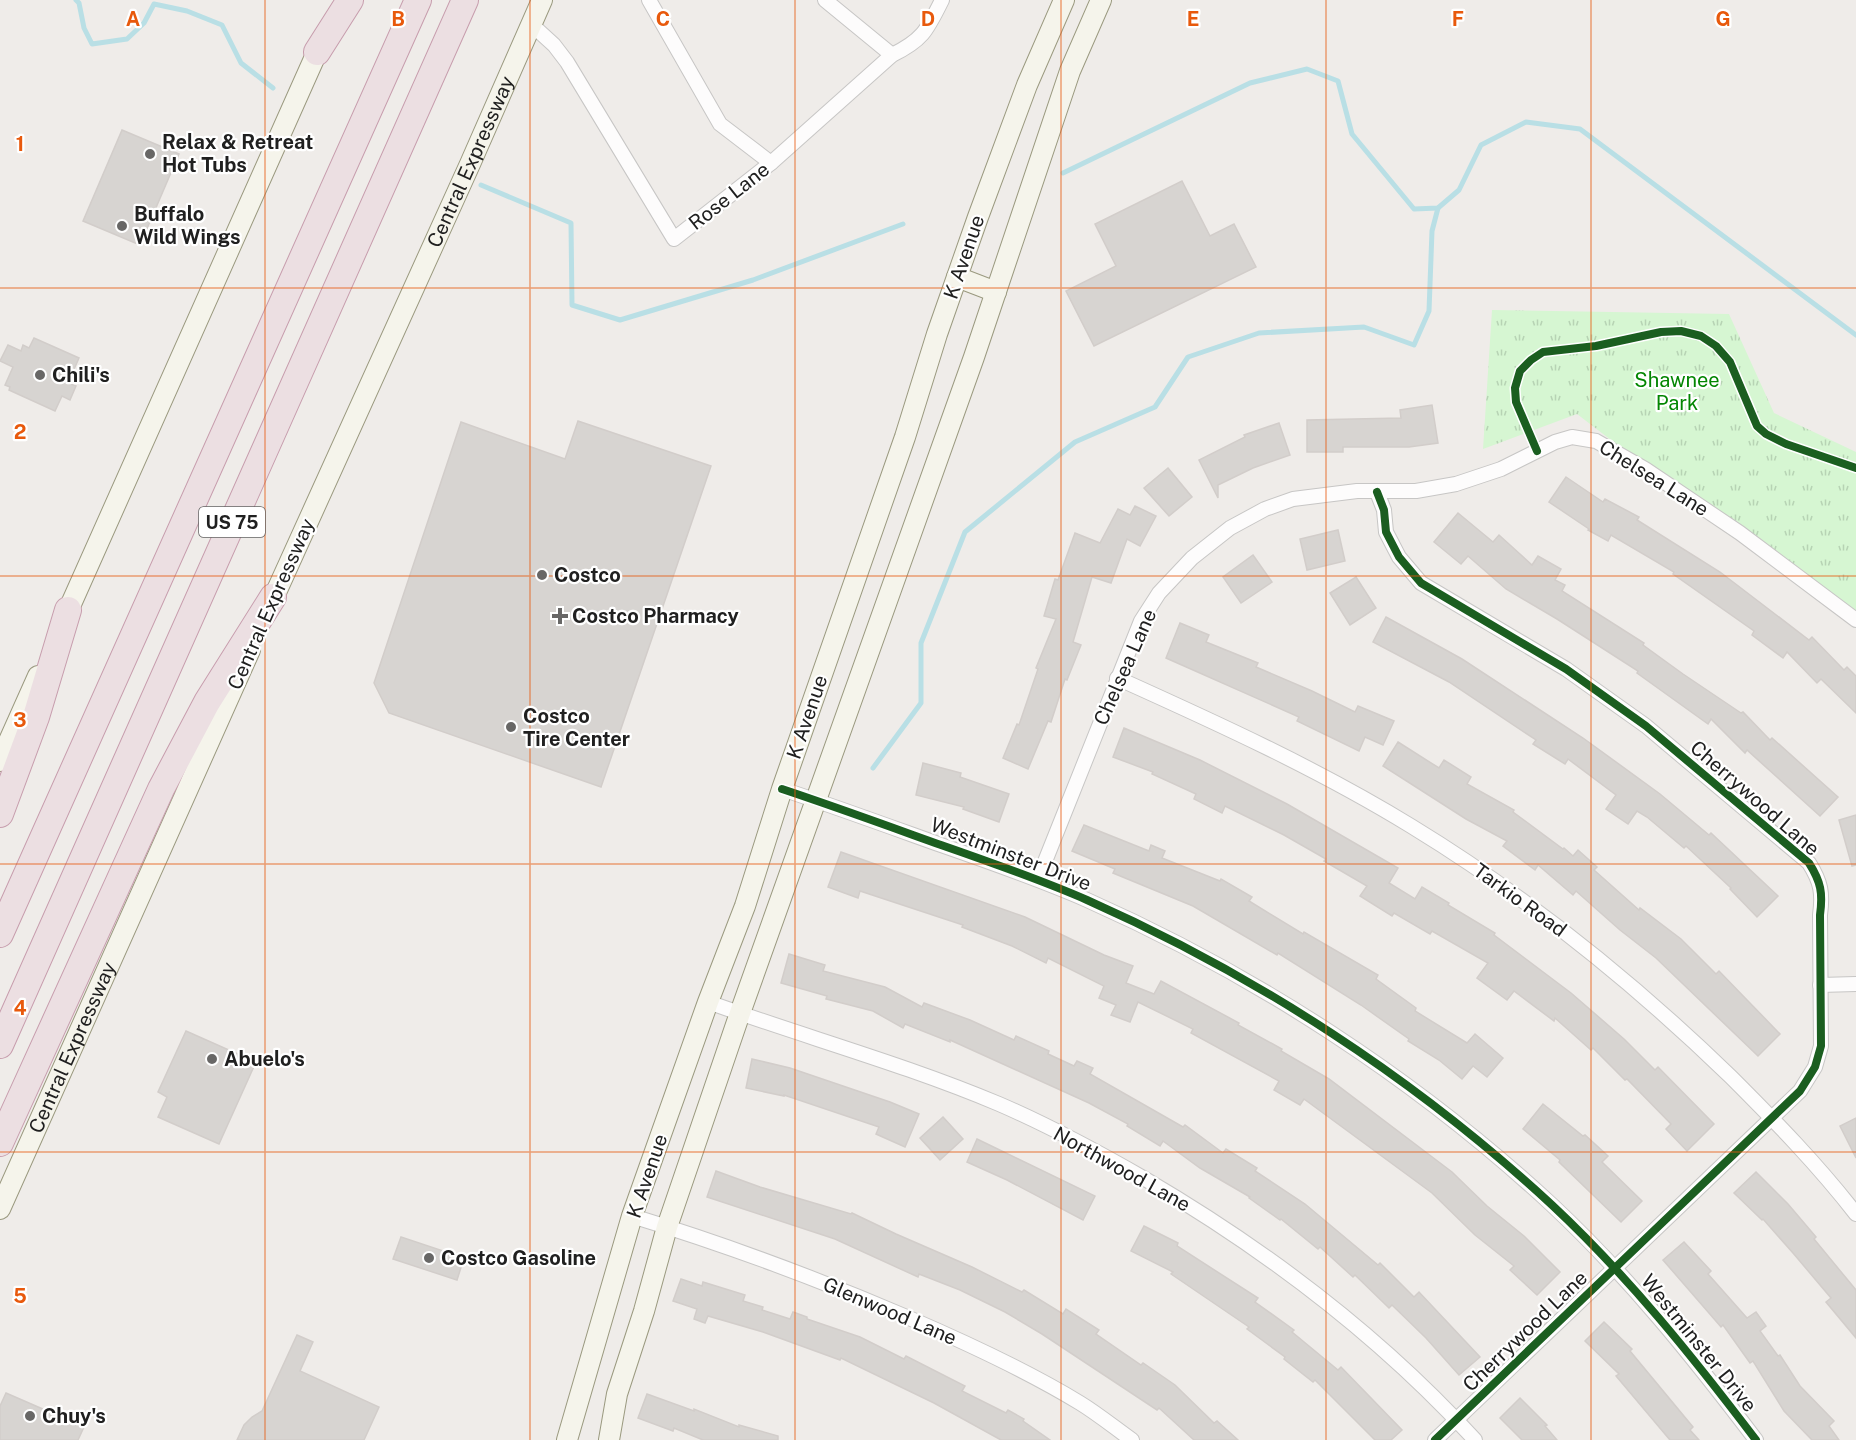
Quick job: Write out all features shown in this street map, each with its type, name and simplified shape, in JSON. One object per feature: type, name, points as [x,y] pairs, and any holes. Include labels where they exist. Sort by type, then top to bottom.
[{"type":"highway","points":[[317,52],[350,0]]},
{"type":"highway","name":"US 75","points":[[0,934],[418,0]]},
{"type":"highway","name":"US 75","points":[[0,1045],[465,0]]},
{"type":"highway","points":[[0,1143],[161,789],[207,702],[273,597]]},
{"type":"highway","points":[[0,814],[36,717],[68,610]]},
{"type":"main road","points":[[0,761],[341,0]]},
{"type":"main road","name":"Central Expressway","points":[[0,1209],[542,0]]},
{"type":"main road","name":"K Avenue","points":[[567,1440],[632,1216],[708,1002],[745,906],[782,789],[905,437],[957,278],[1027,85],[1064,0]]},
{"type":"main road","name":"K Avenue","points":[[609,1440],[617,1394],[644,1311],[667,1227],[740,1013],[996,292],[1070,71],[1101,0]]},
{"type":"main road","points":[[957,278],[996,292]]},
{"type":"street","points":[[649,0],[720,124],[771,163]]},
{"type":"street","points":[[825,0],[892,55]]},
{"type":"street","name":"Rose Lane","points":[[531,24],[554,45],[567,63],[674,240],[771,163],[892,55],[914,44],[929,25],[942,0]]},
{"type":"street","name":"Chelsea Lane","points":[[1038,879],[1141,621],[1159,594],[1192,558],[1230,528],[1265,509],[1293,499],[1357,491],[1416,491],[1456,484],[1501,469],[1555,442],[1572,437],[1596,441],[1645,469],[1740,533],[1856,620]]},
{"type":"street","name":"Cherrywood Lane","points":[[1377,492],[1384,510],[1386,532],[1399,556],[1421,583],[1566,669],[1646,726],[1809,862],[1819,879],[1822,897],[1820,915],[1821,1046],[1815,1067],[1800,1091],[1435,1440]]},
{"type":"street","name":"Tarkio Road","points":[[1117,678],[1211,720],[1321,776],[1410,825],[1487,875],[1587,948],[1680,1028],[1772,1118],[1856,1214]]},
{"type":"street","name":"Westminster Drive","points":[[782,789],[1038,879],[1089,901],[1200,956],[1306,1016],[1383,1068],[1469,1134],[1552,1205],[1615,1269],[1685,1347],[1756,1440]]},
{"type":"street","points":[[1820,986],[1856,984]]},
{"type":"street","name":"Northwood Lane","points":[[708,1002],[867,1054],[989,1100],[1095,1150],[1197,1209],[1292,1275],[1374,1342],[1475,1440]]},
{"type":"street","name":"Glenwood Lane","points":[[632,1216],[763,1259],[944,1333],[1014,1366],[1081,1404],[1132,1440]]},
{"type":"green space","name":"Shawnee Park","points":[[1492,310],[1729,314],[1774,413],[1856,452],[1856,628],[1577,414],[1483,449]]},
{"type":"building","points":[[122,130],[179,154],[140,245],[83,221]]},
{"type":"building","points":[[1182,181],[1210,236],[1234,224],[1256,267],[1094,346],[1066,291],[1116,266],[1095,224]]},
{"type":"building","name":"Chili's","points":[[34,338],[79,358],[68,383],[76,386],[70,400],[62,396],[55,411],[9,390],[10,387],[5,385],[13,367],[0,361],[8,345],[21,351],[23,345],[29,348]]},
{"type":"building","points":[[1432,405],[1438,443],[1409,447],[1343,447],[1343,452],[1307,452],[1307,420],[1401,418],[1400,410]]},
{"type":"building","name":"Costco","points":[[578,421],[711,466],[601,787],[389,713],[374,683],[461,422],[565,459]]},
{"type":"building","points":[[1279,423],[1290,455],[1253,468],[1218,485],[1218,498],[1199,460],[1245,437],[1244,435]]},
{"type":"building","points":[[1168,468],[1192,497],[1169,516],[1144,488]]},
{"type":"building","points":[[1566,477],[1603,502],[1605,499],[1639,517],[1637,520],[1720,572],[1809,640],[1812,637],[1844,670],[1847,667],[1856,676],[1856,713],[1821,679],[1817,683],[1787,652],[1783,658],[1752,635],[1754,631],[1673,574],[1674,572],[1611,535],[1608,541],[1588,530],[1549,502]]},
{"type":"building","points":[[1135,506],[1156,516],[1140,546],[1127,539],[1111,583],[1092,577],[1073,642],[1081,645],[1067,680],[1065,679],[1051,722],[1048,721],[1028,769],[1003,758],[1017,724],[1019,725],[1038,669],[1036,668],[1056,619],[1044,616],[1055,579],[1058,580],[1075,533],[1100,543],[1118,509],[1130,515]]},
{"type":"building","points":[[1458,513],[1493,542],[1499,535],[1532,565],[1538,556],[1561,569],[1555,580],[1565,585],[1562,591],[1644,643],[1643,645],[1683,674],[1741,713],[1743,712],[1770,740],[1772,738],[1838,797],[1820,816],[1747,750],[1745,753],[1711,719],[1708,724],[1637,673],[1638,671],[1506,589],[1468,556],[1461,564],[1434,542]]},
{"type":"building","points":[[1338,530],[1345,561],[1307,570],[1300,539]]},
{"type":"building","points":[[1253,555],[1272,582],[1241,603],[1223,577]]},
{"type":"building","points":[[1356,577],[1376,608],[1350,625],[1330,593]]},
{"type":"building","points":[[1386,617],[1462,659],[1583,738],[1660,794],[1709,835],[1711,833],[1778,896],[1757,917],[1731,888],[1686,846],[1684,848],[1647,817],[1637,811],[1628,824],[1606,809],[1616,795],[1568,759],[1565,764],[1533,744],[1536,740],[1449,682],[1373,642]]},
{"type":"building","points":[[1180,623],[1209,635],[1206,642],[1258,663],[1256,667],[1355,712],[1358,706],[1394,721],[1383,745],[1365,737],[1359,751],[1297,721],[1299,717],[1166,658]]},
{"type":"building","points":[[1124,728],[1200,760],[1287,804],[1398,868],[1389,883],[1415,899],[1422,887],[1495,933],[1494,935],[1571,993],[1624,1039],[1655,1070],[1658,1067],[1714,1124],[1687,1151],[1666,1129],[1671,1124],[1593,1048],[1591,1050],[1555,1018],[1554,1021],[1514,991],[1507,1000],[1477,978],[1488,963],[1432,931],[1430,934],[1394,913],[1392,916],[1360,896],[1367,886],[1284,835],[1225,806],[1222,813],[1194,799],[1196,794],[1152,774],[1153,772],[1113,757]]},
{"type":"building","points":[[1398,742],[1439,768],[1444,760],[1471,777],[1467,784],[1514,810],[1513,812],[1573,856],[1578,850],[1597,867],[1594,870],[1639,910],[1640,908],[1681,939],[1716,974],[1719,971],[1780,1034],[1758,1056],[1656,958],[1576,891],[1573,895],[1538,865],[1535,870],[1503,846],[1507,841],[1466,819],[1383,766]]},
{"type":"building","points":[[923,763],[961,773],[960,777],[1009,794],[999,822],[963,809],[964,807],[916,795]]},
{"type":"building","points":[[1856,815],[1856,865],[1852,866],[1839,820]]},
{"type":"building","points":[[1084,825],[1149,851],[1151,845],[1165,851],[1162,858],[1220,881],[1221,879],[1252,897],[1249,901],[1378,975],[1376,979],[1416,1008],[1415,1011],[1467,1043],[1475,1034],[1503,1058],[1487,1077],[1473,1066],[1462,1079],[1361,1005],[1278,953],[1277,955],[1193,906],[1113,873],[1115,869],[1072,851]]},
{"type":"building","points":[[841,852],[1025,917],[1104,955],[1133,966],[1126,983],[1154,994],[1161,981],[1239,1023],[1238,1025],[1282,1049],[1281,1051],[1329,1079],[1452,1172],[1487,1206],[1524,1236],[1560,1272],[1537,1295],[1510,1270],[1514,1266],[1475,1235],[1432,1193],[1304,1099],[1300,1105],[1274,1090],[1279,1081],[1191,1033],[1193,1029],[1138,1002],[1130,1022],[1111,1015],[1116,1005],[1099,998],[1104,986],[1048,958],[1046,963],[1012,946],[962,927],[963,925],[860,891],[858,898],[828,887]]},
{"type":"building","points":[[789,954],[825,965],[823,971],[885,987],[922,1007],[924,1003],[1014,1040],[1016,1036],[1049,1051],[1048,1054],[1074,1066],[1077,1061],[1093,1068],[1090,1074],[1183,1127],[1185,1125],[1223,1153],[1226,1149],[1257,1168],[1255,1171],[1305,1204],[1378,1265],[1380,1263],[1414,1297],[1419,1292],[1480,1357],[1459,1375],[1392,1305],[1389,1308],[1355,1275],[1353,1277],[1320,1247],[1318,1249],[1250,1197],[1200,1168],[1163,1141],[1160,1146],[1127,1126],[1128,1124],[1089,1103],[950,1040],[950,1042],[905,1024],[903,1028],[873,1011],[826,999],[827,996],[781,983]]},
{"type":"building","points":[[186,1031],[256,1062],[219,1144],[158,1117],[167,1097],[158,1092]]},
{"type":"building","points":[[752,1059],[790,1068],[919,1114],[905,1147],[876,1134],[879,1127],[784,1095],[746,1088]]},
{"type":"building","points":[[1543,1104],[1583,1136],[1585,1135],[1608,1156],[1602,1162],[1642,1201],[1621,1222],[1559,1162],[1560,1160],[1523,1129]]},
{"type":"building","points":[[943,1117],[963,1139],[940,1160],[920,1138]]},
{"type":"building","points":[[1856,1118],[1856,1158],[1840,1126]]},
{"type":"building","points":[[977,1139],[1095,1196],[1083,1220],[967,1162]]},
{"type":"building","points":[[716,1171],[760,1187],[852,1213],[1022,1292],[1024,1290],[1063,1314],[1066,1309],[1099,1330],[1096,1334],[1175,1385],[1214,1423],[1217,1421],[1238,1440],[1194,1440],[1159,1408],[1157,1410],[1005,1312],[960,1290],[919,1274],[918,1277],[835,1239],[707,1197]]},
{"type":"building","points":[[1756,1172],[1788,1204],[1816,1237],[1814,1239],[1856,1290],[1856,1338],[1826,1302],[1831,1298],[1763,1219],[1734,1193]]},
{"type":"building","points":[[1144,1226],[1178,1243],[1177,1246],[1258,1298],[1255,1302],[1294,1330],[1292,1332],[1338,1370],[1341,1367],[1402,1430],[1391,1440],[1375,1440],[1315,1380],[1313,1382],[1284,1359],[1285,1357],[1247,1329],[1249,1327],[1171,1274],[1173,1272],[1131,1251]]},
{"type":"building","name":"Costco Gasoline","points":[[401,1237],[464,1258],[457,1280],[393,1259]]},
{"type":"building","points":[[1684,1242],[1711,1271],[1708,1274],[1747,1318],[1756,1312],[1766,1326],[1760,1331],[1778,1356],[1780,1355],[1800,1386],[1834,1421],[1829,1426],[1839,1440],[1812,1440],[1784,1411],[1753,1361],[1750,1363],[1723,1325],[1721,1327],[1663,1260]]},
{"type":"building","points":[[681,1279],[702,1286],[703,1282],[745,1295],[743,1301],[763,1307],[762,1310],[790,1319],[793,1312],[860,1337],[904,1359],[906,1356],[965,1386],[962,1391],[1006,1413],[1008,1410],[1024,1419],[1023,1421],[1050,1440],[1001,1440],[934,1403],[841,1358],[840,1360],[763,1332],[708,1316],[705,1323],[694,1319],[697,1309],[673,1301]]},
{"type":"building","points":[[1604,1322],[1632,1349],[1630,1351],[1693,1427],[1690,1430],[1699,1440],[1670,1440],[1616,1376],[1619,1374],[1585,1341]]},
{"type":"building","points":[[297,1335],[313,1342],[300,1371],[379,1407],[364,1440],[237,1440],[244,1425],[262,1411]]},
{"type":"building","name":"Chuy's","points":[[6,1393],[84,1427],[78,1440],[0,1440],[0,1406]]},
{"type":"building","points":[[647,1394],[739,1427],[739,1425],[778,1436],[778,1440],[703,1440],[674,1428],[673,1431],[638,1418]]},
{"type":"building","points":[[1520,1398],[1547,1425],[1545,1426],[1557,1440],[1522,1440],[1500,1418]]},
{"type":"waterway","points":[[76,0],[79,3],[84,28],[92,44],[127,39],[144,23],[154,4],[187,11],[222,25],[241,63],[273,88]]},
{"type":"waterway","points":[[1063,173],[1250,83],[1307,69],[1338,81],[1352,134],[1414,209],[1438,208],[1459,190],[1481,145],[1526,122],[1580,129],[1856,335]]},
{"type":"waterway","points":[[481,185],[571,223],[572,305],[620,320],[753,280],[903,224]]},
{"type":"waterway","points":[[873,768],[921,703],[921,643],[965,532],[1075,442],[1155,407],[1188,357],[1259,333],[1364,327],[1414,345],[1429,311],[1432,231],[1438,208]]},
{"type":"cycle path","points":[[1537,451],[1516,402],[1515,388],[1520,371],[1531,360],[1543,352],[1596,346],[1661,332],[1681,331],[1701,336],[1716,346],[1730,362],[1757,426],[1766,434],[1786,444],[1856,468]]},
{"type":"cycle path","points":[[1377,492],[1384,510],[1386,532],[1399,557],[1421,583],[1566,669],[1646,726],[1809,863],[1819,882],[1821,894],[1821,1046],[1815,1067],[1800,1091],[1435,1440]]},
{"type":"cycle path","points":[[782,789],[996,864],[1087,900],[1150,929],[1212,962],[1273,996],[1332,1033],[1446,1115],[1552,1205],[1607,1260],[1659,1318],[1756,1440]]},
{"type":"place","name":"Relax & Retreat Hot Tubs","points":[[150,154]]},
{"type":"place","name":"Buffalo Wild Wings","points":[[122,226]]},
{"type":"place","name":"Chili's","points":[[40,375]]},
{"type":"place","name":"Costco","points":[[542,575]]},
{"type":"place","name":"Costco Pharmacy","points":[[560,616]]},
{"type":"place","name":"Costco Tire Center","points":[[511,727]]},
{"type":"place","name":"Abuelo's","points":[[212,1059]]},
{"type":"place","name":"Costco Gasoline","points":[[429,1258]]},
{"type":"place","name":"Chuy's","points":[[30,1416]]}]
